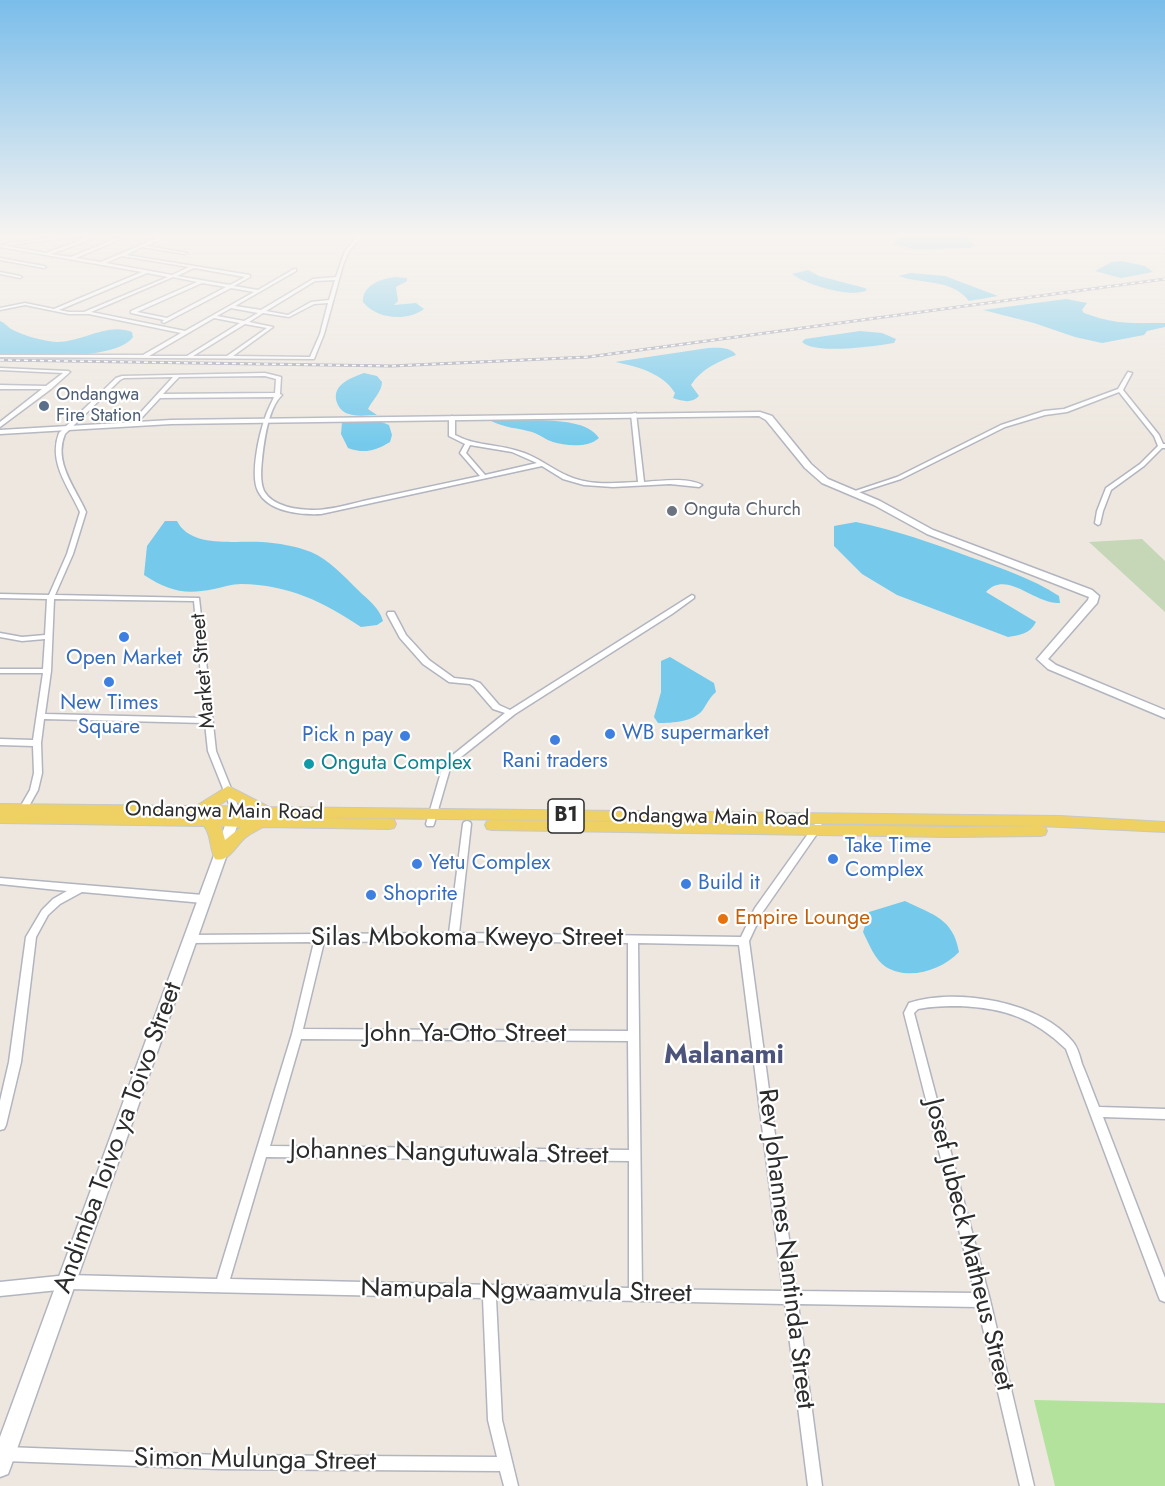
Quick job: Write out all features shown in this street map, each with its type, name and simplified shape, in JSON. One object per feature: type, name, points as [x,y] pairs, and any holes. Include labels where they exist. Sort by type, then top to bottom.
[{"type":"main road","points":[[228,791],[264,816],[240,834],[220,855],[216,831],[203,816],[228,791]]},
{"type":"main road","name":"Ondangwa Main Road","points":[[0,809],[203,816],[819,825],[950,832],[1165,827]]},
{"type":"main road","name":"Ondangwa Main Road","points":[[0,818],[141,820],[203,816]]},
{"type":"main road","name":"Ondangwa Main Road","points":[[432,820],[467,824],[572,821]]},
{"type":"street","points":[[0,309],[19,305]]},
{"type":"street","points":[[33,305],[186,333]]},
{"type":"street","points":[[55,310],[66,305]]},
{"type":"street","points":[[84,313],[102,305]]},
{"type":"street","points":[[148,305],[133,312],[168,320]]},
{"type":"street","points":[[156,327],[196,305]]},
{"type":"street","points":[[144,356],[233,305]]},
{"type":"street","points":[[188,357],[271,305]]},
{"type":"street","points":[[230,307],[288,316],[308,305]]},
{"type":"street","points":[[0,356],[312,358],[330,305]]},
{"type":"street","points":[[213,317],[271,328],[228,357]]},
{"type":"street","points":[[232,375],[248,358]]},
{"type":"street","points":[[0,369],[68,372],[0,425]]},
{"type":"street","points":[[852,493],[899,478],[1003,426],[1044,413],[1065,411],[1120,390],[1130,373]]},
{"type":"street","points":[[141,820],[23,809],[34,790],[38,773],[37,743],[47,671],[51,597],[70,554],[82,512],[56,450],[57,442],[67,428],[117,379],[232,375],[279,378],[279,395],[266,420],[258,483],[266,498],[300,512],[321,512],[543,464]]},
{"type":"street","points":[[133,424],[177,376]]},
{"type":"street","points":[[0,387],[49,388]]},
{"type":"street","points":[[1098,523],[1108,489],[1128,472],[1142,465],[1163,446],[1120,390]]},
{"type":"street","points":[[158,396],[279,395]]},
{"type":"street","points":[[0,432],[133,424],[266,420],[634,414],[753,413],[765,415],[819,477],[930,532],[1094,596],[1093,601],[1042,659],[1052,667],[1165,714]]},
{"type":"street","points":[[634,414],[641,483]]},
{"type":"street","points":[[452,418],[452,436],[468,443],[521,452],[534,457],[558,475],[583,483],[699,485]]},
{"type":"street","points":[[468,443],[463,453],[483,476]]},
{"type":"street","points":[[0,596],[51,597]]},
{"type":"street","name":"Market Street","points":[[51,597],[197,599],[212,751],[228,791],[234,816]]},
{"type":"street","points":[[432,820],[447,764],[464,753],[511,713],[641,632],[692,597]]},
{"type":"street","points":[[391,614],[403,636],[441,675],[452,680],[472,682],[481,687],[496,707],[511,713]]},
{"type":"street","points":[[0,635],[22,639],[49,637]]},
{"type":"street","points":[[0,671],[47,671]]},
{"type":"street","points":[[42,716],[208,721]]},
{"type":"street","points":[[0,742],[37,743]]},
{"type":"street","name":"Andimba Toivo ya Toivo Street","points":[[2,1460],[234,816]]},
{"type":"street","points":[[454,937],[467,824]]},
{"type":"street","points":[[744,941],[758,911],[819,825]]},
{"type":"street","points":[[0,881],[203,899]]},
{"type":"street","points":[[0,1125],[15,1062],[31,937],[39,918],[50,905],[81,888]]},
{"type":"street","name":"Silas Mbokoma Kweyo Street","points":[[189,939],[454,937],[744,941]]},
{"type":"street","points":[[222,1285],[264,1151],[297,1034],[320,939]]},
{"type":"street","points":[[633,940],[636,1295]]},
{"type":"street","name":"Rev Johannes Nantinda Street","points":[[744,941],[815,1486]]},
{"type":"street","name":"Josef Jubeck Matheus Street","points":[[1027,1486],[983,1300],[909,1013],[913,1006],[926,1002],[980,1002],[1005,1006],[1040,1020],[1071,1046],[1096,1112]]},
{"type":"street","name":"John Ya-Otto Street","points":[[297,1034],[633,1036]]},
{"type":"street","points":[[1165,1114],[1096,1112],[1165,1295]]},
{"type":"street","name":"Johannes Nangutuwala Street","points":[[264,1151],[634,1156]]},
{"type":"street","name":"Namupala Ngwaamvula Street","points":[[0,1289],[68,1282],[636,1295],[983,1300]]},
{"type":"street","points":[[489,1291],[490,1375],[495,1420],[511,1486]]},
{"type":"street","name":"Simon Mulunga Street","points":[[2,1460],[506,1464]]},
{"type":"green space","points":[[1142,539],[1165,561],[1165,612],[1089,542]]},
{"type":"green space","points":[[1034,1400],[1165,1403],[1165,1486],[1055,1486]]},
{"type":"water","points":[[366,305],[419,305],[424,309],[409,316],[392,317]]},
{"type":"water","points":[[1018,305],[1085,305],[1082,310],[1084,313],[1106,320],[1165,323],[1165,327],[1147,331],[1144,335],[1102,343],[983,310]]},
{"type":"water","points":[[0,321],[22,334],[57,342],[114,329],[132,332],[133,337],[124,345],[91,353],[50,356],[0,354]]},
{"type":"water","points":[[860,331],[882,333],[896,339],[894,343],[832,349],[809,346],[802,342],[805,339]]},
{"type":"water","points":[[708,348],[727,349],[736,355],[705,370],[695,379],[691,385],[699,396],[690,401],[673,398],[675,393],[670,386],[656,375],[640,368],[615,362]]},
{"type":"water","points":[[364,373],[377,376],[382,382],[379,393],[368,409],[377,415],[352,415],[344,412],[338,405],[336,393],[342,384]]},
{"type":"water","points":[[379,421],[389,425],[392,435],[390,442],[369,451],[348,448],[341,434],[342,422]]},
{"type":"water","points":[[491,421],[568,422],[591,430],[599,438],[583,445],[564,444],[550,441],[532,432],[506,427]]},
{"type":"water","points":[[165,521],[177,521],[184,530],[203,539],[274,543],[311,552],[324,559],[342,574],[373,604],[383,621],[377,625],[361,627],[319,602],[275,587],[238,584],[194,592],[161,585],[144,575],[147,546]]},
{"type":"water","points":[[856,522],[914,537],[1016,574],[1059,596],[1060,603],[1041,599],[1012,586],[1003,584],[994,586],[986,592],[1036,622],[1021,635],[1008,637],[897,595],[862,574],[834,546],[834,526]]},
{"type":"water","points":[[670,657],[714,683],[716,692],[700,713],[690,719],[658,723],[654,717],[661,692],[661,661]]},
{"type":"water","points":[[905,901],[933,914],[947,925],[959,952],[944,964],[925,972],[905,973],[882,964],[863,932],[869,912]]},
{"type":"railway","points":[[0,360],[392,366],[588,357],[970,305]]},
{"type":"place","name":"Ondangwa Fire Station","points":[[44,406]]},
{"type":"place","name":"Onguta Church","points":[[672,511]]},
{"type":"place","name":"Open Market","points":[[124,637]]},
{"type":"place","name":"New Times Square","points":[[109,682]]},
{"type":"place","name":"WB supermarket","points":[[610,734]]},
{"type":"place","name":"Pick n pay","points":[[405,736]]},
{"type":"place","name":"Rani traders","points":[[555,740]]},
{"type":"place","name":"Onguta Complex","points":[[309,764]]},
{"type":"place","name":"Take Time Complex","points":[[833,859]]},
{"type":"place","name":"Yetu Complex","points":[[417,864]]},
{"type":"place","name":"Build it","points":[[686,884]]},
{"type":"place","name":"Shoprite","points":[[371,895]]},
{"type":"place","name":"Empire Lounge","points":[[723,919]]},
{"type":"district","name":"Malanami","points":[[724,1056]]}]
